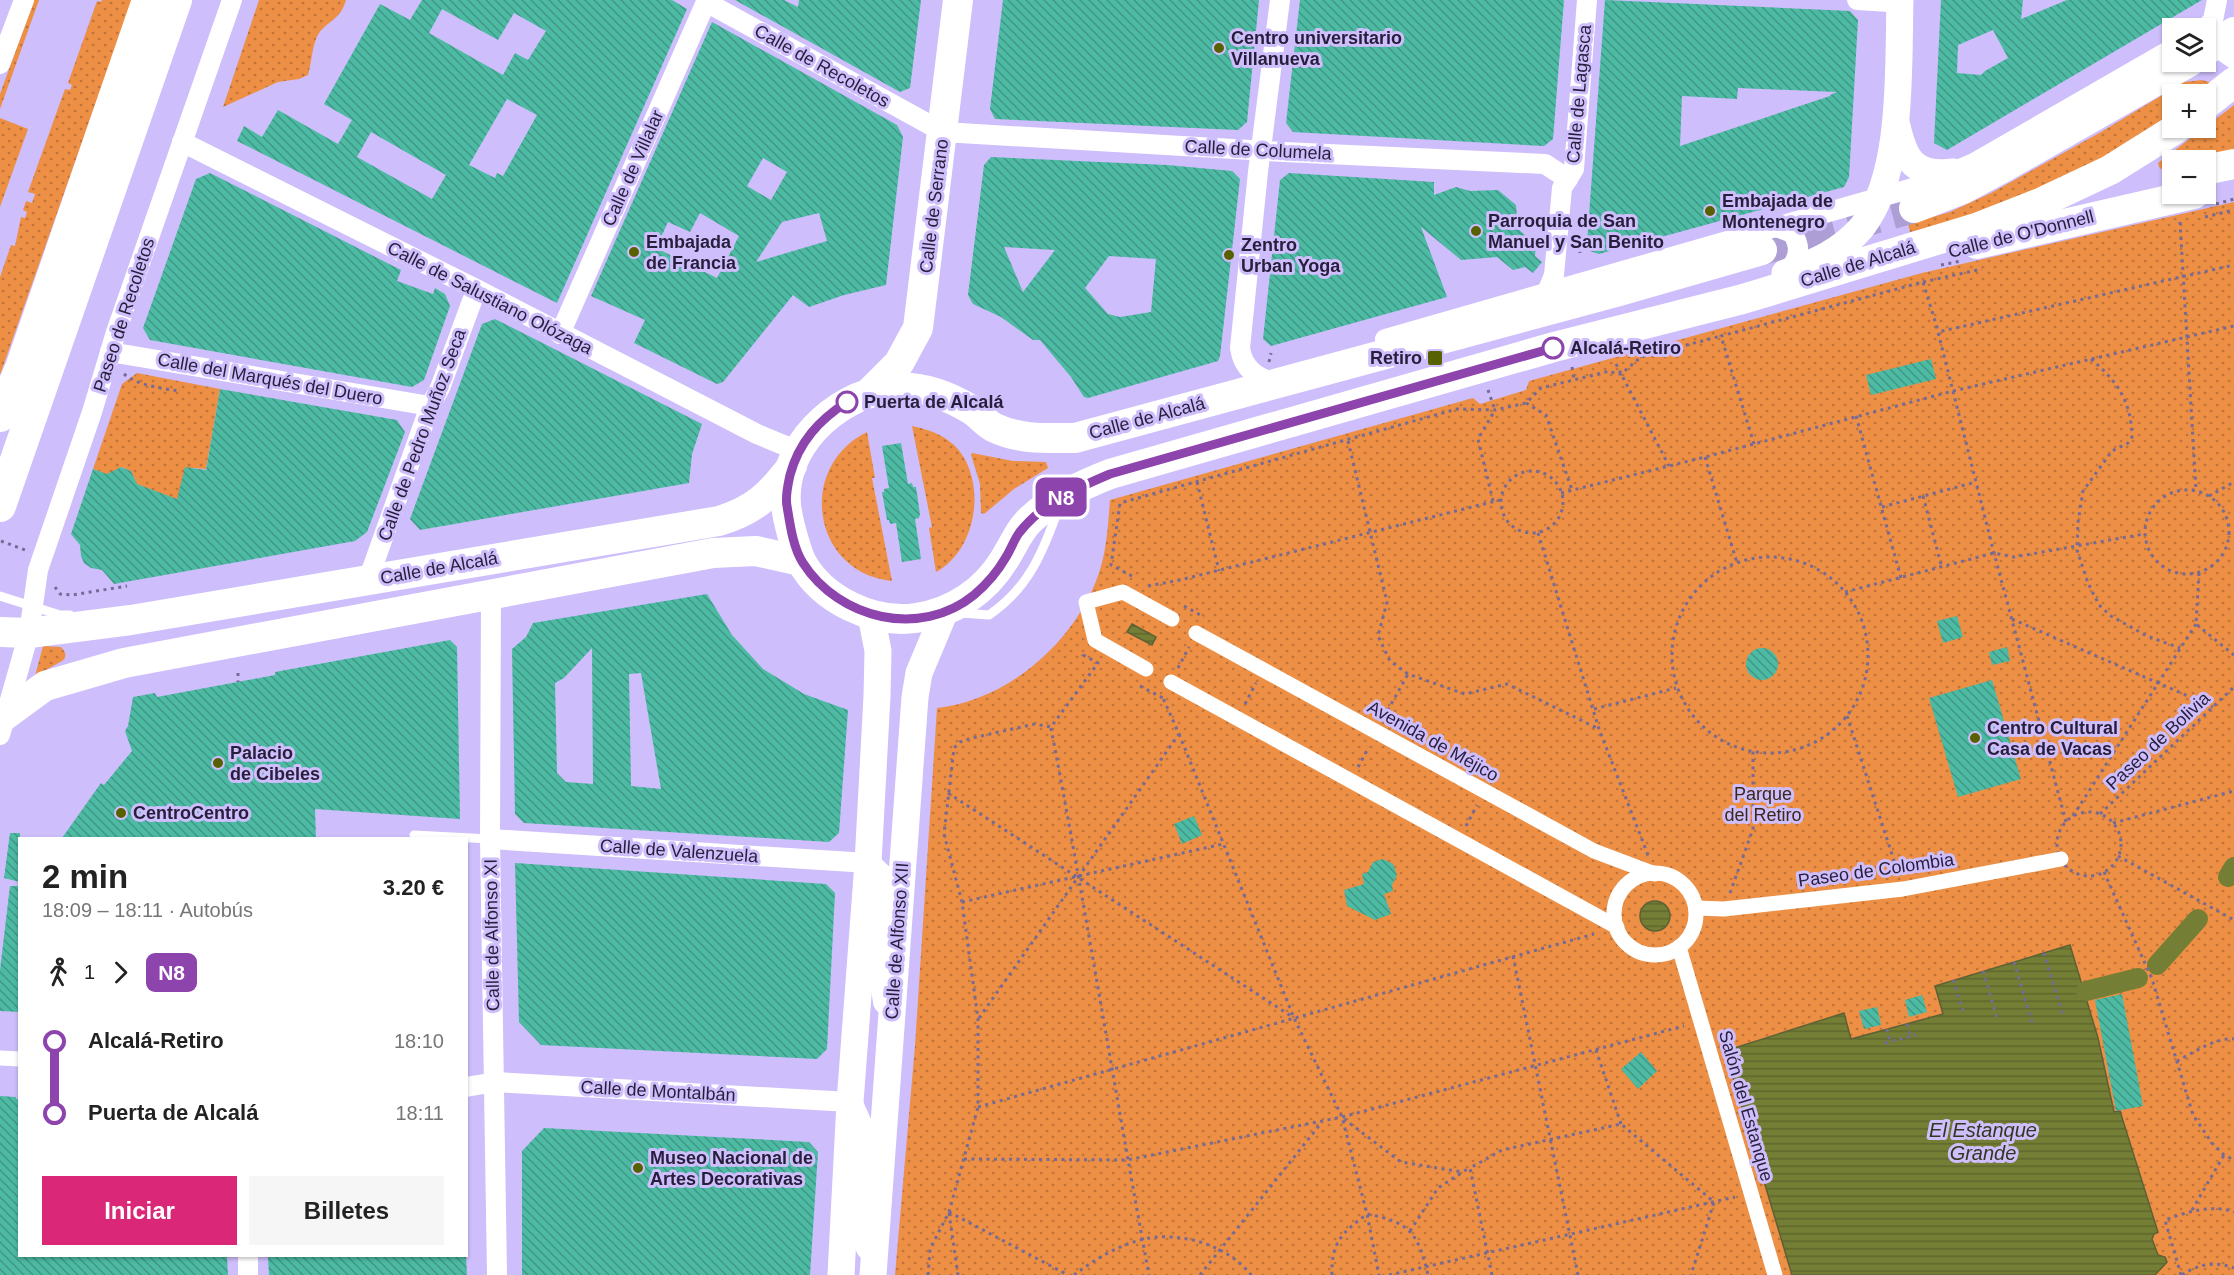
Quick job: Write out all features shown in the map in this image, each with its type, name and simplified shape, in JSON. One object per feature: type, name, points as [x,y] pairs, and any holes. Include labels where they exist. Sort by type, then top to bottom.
[{"type":"highway","points":[[0,416],[21,368],[148,0]]},
{"type":"highway","points":[[0,506],[176,0]]},
{"type":"main road","name":"Calle de Serrano","points":[[868,394],[899,363],[918,328],[958,0]]},
{"type":"main road","points":[[1879,197],[1888,172],[1895,120],[1900,0]]},
{"type":"main road","points":[[1914,208],[1963,189],[2171,72]]},
{"type":"main road","points":[[2216,96],[2234,82]]},
{"type":"main road","points":[[1895,120],[1907,157],[1918,169],[1934,174],[1954,172]]},
{"type":"main road","name":"Calle de Alcalá","points":[[1,724],[45,686],[140,660],[713,553],[756,551],[801,561],[816,581],[833,596],[850,607],[871,615],[896,619],[917,618],[945,611],[973,596],[994,575],[1018,534],[1032,518],[1062,496],[1110,474],[1522,357],[1743,299],[1979,227],[2040,203],[2110,170],[2162,137]]},
{"type":"main road","points":[[2216,168],[2234,164]]},
{"type":"main road","points":[[1979,227],[2162,181]]},
{"type":"main road","points":[[2216,188],[2234,184]]},
{"type":"main road","name":"Calle de Alcalá","points":[[1522,357],[1538,346],[1565,334],[1813,264],[1844,244],[1862,227],[1879,197]]},
{"type":"main road","name":"Calle de O'Donnell","points":[[1743,299],[1846,279],[1948,251],[2162,201]]},
{"type":"main road","name":"Calle de Alcalá","points":[[20,624],[63,629],[131,620],[719,521],[737,516],[760,503],[773,491],[810,433],[828,414],[847,402],[868,394],[903,387],[926,390],[942,394],[971,410],[994,428],[1013,435],[1038,438],[1076,438],[1287,380],[1768,238]]},
{"type":"main road","points":[[796,457],[788,484],[786,503],[801,561]]},
{"type":"main road","name":"Calle de Alfonso XII","points":[[869,1270],[915,697],[919,673],[945,611]]},
{"type":"main road","name":"Calle de Alfonso XII","points":[[842,1275],[850,1102],[868,863],[878,651],[871,615]]},
{"type":"main road","points":[[63,629],[71,638],[75,648],[76,660],[68,678]]},
{"type":"street","points":[[0,64],[24,0]]},
{"type":"street","name":"Paseo de Recoletos","points":[[1,724],[20,624],[232,0]]},
{"type":"street","points":[[1280,0],[1240,348],[1244,363],[1251,372],[1263,380],[1287,380]]},
{"type":"street","name":"Calle de Lagasca","points":[[1547,292],[1554,275],[1562,188],[1574,170],[1587,0]]},
{"type":"street","points":[[1857,0],[1889,2],[1900,0]]},
{"type":"street","points":[[2217,0],[2213,20],[2217,46]]},
{"type":"street","name":"Calle de Recoletos","points":[[704,1],[943,132]]},
{"type":"street","name":"Calle de Villalar","points":[[561,334],[704,1]]},
{"type":"street","name":"Calle de Alcalá","points":[[1768,238],[1879,197],[1923,185],[1954,172],[1984,158],[2162,56]]},
{"type":"street","name":"Calle de Columela","points":[[943,132],[1261,151],[1545,164],[1568,179]]},
{"type":"street","name":"Calle de Salustiano Olózaga","points":[[182,142],[478,290],[757,434],[796,457]]},
{"type":"street","name":"Calle de Alcalá","points":[[1287,380],[1322,358],[1547,292],[1792,233],[1798,244],[1797,258],[1785,273]]},
{"type":"street","name":"Calle de Pedro Muñoz Seca","points":[[368,580],[430,406],[440,388],[478,290]]},
{"type":"street","name":"Calle del Marqués del Duero","points":[[108,360],[430,406]]},
{"type":"street","points":[[1146,669],[1095,640],[1086,602],[1123,592],[1172,619]]},
{"type":"street","name":"Calle de Alfonso XI","points":[[491,596],[490,839],[497,1275]]},
{"type":"street","name":"Avenida de Méjico","points":[[1196,633],[1594,852],[1655,874]]},
{"type":"street","points":[[1171,682],[1617,927]]},
{"type":"street","name":"Calle de Valenzuela","points":[[490,839],[868,863]]},
{"type":"street","name":"Paseo de Colombia","points":[[1696,908],[1724,909],[1903,889],[2061,859]]},
{"type":"street","points":[[868,863],[885,879],[881,975],[885,1003],[891,1018]]},
{"type":"street","points":[[1655,874],[1666,875],[1686,888],[1696,908],[1696,919],[1693,930],[1679,947],[1663,954],[1645,954],[1629,946],[1623,940],[1614,912],[1621,893],[1635,879],[1655,874]]},
{"type":"street","name":"Salón del Estanque","points":[[1679,947],[1775,1275]]},
{"type":"street","points":[[0,1058],[18,1059]]},
{"type":"street","name":"Calle de Montalbán","points":[[468,1088],[495,1082],[850,1102]]},
{"type":"street","points":[[850,1102],[867,1144],[864,1224],[869,1270]]},
{"type":"street","points":[[248,1257],[248,1275]]},
{"type":"lane","points":[[945,611],[989,615],[1013,596],[1034,568],[1047,542],[1062,496]]},
{"type":"lane","points":[[0,596],[20,624],[60,615],[131,620]]},
{"type":"lane","points":[[414,835],[452,837]]},
{"type":"lane","points":[[468,838],[490,839]]},
{"type":"path","points":[[2180,222],[2196,490]]},
{"type":"path","points":[[1938,332],[2234,265]]},
{"type":"path","points":[[1500,500],[1149,587],[1112,565],[1120,503],[1457,409],[1495,410],[1526,403],[1541,388],[1610,371],[1617,374],[1641,357],[1923,282],[2066,822]]},
{"type":"path","points":[[1562,493],[1953,391],[2234,326]]},
{"type":"path","points":[[1721,336],[1754,444]]},
{"type":"path","points":[[2091,359],[2109,374],[2122,392],[2132,417],[2132,437],[2128,443],[2112,451],[2084,491],[2076,546],[2088,583],[2099,605],[2111,616],[2138,631],[2180,648]]},
{"type":"path","points":[[108,360],[129,379],[154,387],[179,391]]},
{"type":"path","points":[[1617,364],[1669,466]]},
{"type":"path","points":[[1572,367],[1574,380]]},
{"type":"path","points":[[1488,390],[1495,410],[1478,439],[1493,501]]},
{"type":"path","points":[[1526,403],[1546,415],[1572,490]]},
{"type":"path","points":[[1856,416],[1902,578]]},
{"type":"path","points":[[1347,440],[1387,602],[1378,636],[1389,661],[1408,674],[1465,694],[1507,684],[1599,729]]},
{"type":"path","points":[[1705,457],[1737,563]]},
{"type":"path","points":[[1528,471],[1549,476],[1557,483],[1562,493],[1563,501],[1559,518],[1546,530],[1538,533],[1519,531],[1504,518],[1500,500],[1503,489],[1509,480],[1518,474],[1528,471]]},
{"type":"path","points":[[1197,482],[1219,571]]},
{"type":"path","points":[[1882,507],[1976,482]]},
{"type":"path","points":[[2209,496],[2234,482]]},
{"type":"path","points":[[2183,490],[2196,490],[2209,496],[2220,505],[2227,517],[2230,531],[2228,545],[2222,557],[2212,567],[2199,573],[2186,575],[2174,573],[2162,567],[2150,552],[2144,534],[2151,509],[2170,493],[2183,490]]},
{"type":"path","points":[[1923,496],[1942,568]]},
{"type":"path","points":[[1538,533],[1599,729],[1655,874]]},
{"type":"path","points":[[1845,592],[1994,553],[2014,557],[2144,534]]},
{"type":"path","points":[[1,542],[30,551]]},
{"type":"path","points":[[1776,557],[1796,561],[1823,573],[1845,592],[1861,618],[1868,646],[1867,669],[1862,690],[1847,716],[1836,727],[1812,744],[1783,752],[1753,751],[1738,748],[1711,733],[1689,711],[1676,688],[1672,654],[1677,624],[1682,611],[1690,598],[1711,577],[1737,563],[1757,558],[1776,557]]},
{"type":"path","points":[[2073,816],[2082,813],[2100,814],[2113,823],[2120,839],[2118,856],[2110,868],[2104,872],[2088,876],[2072,871],[2061,859],[2057,843],[2058,835],[2073,816],[2196,624],[2199,573]]},
{"type":"path","points":[[1123,592],[1132,576]]},
{"type":"path","points":[[56,578],[54,586],[60,594],[72,596],[126,586]]},
{"type":"path","points":[[2012,619],[2213,707]]},
{"type":"path","points":[[2196,624],[2234,655]]},
{"type":"path","points":[[1196,633],[1163,698],[1294,1018],[1342,1118],[1367,1214],[1379,1275]]},
{"type":"path","points":[[1095,640],[1083,655],[1098,663],[1051,727],[1080,877],[1111,1070],[1149,1275]]},
{"type":"path","points":[[1237,718],[1263,670]]},
{"type":"path","points":[[238,673],[238,682]]},
{"type":"path","points":[[1395,698],[1408,674]]},
{"type":"path","name":"Paseo de Bolivia","points":[[2100,814],[2234,687]]},
{"type":"path","points":[[1593,709],[1676,688]]},
{"type":"path","points":[[1847,716],[1903,889]]},
{"type":"path","points":[[928,1275],[930,1249],[949,1212],[978,1107],[978,1019],[962,902],[944,834],[954,748],[960,742],[1035,724],[1051,727]]},
{"type":"path","points":[[978,1019],[1179,734]]},
{"type":"path","points":[[1724,909],[1753,829],[1753,751]]},
{"type":"path","points":[[1457,840],[1485,791]]},
{"type":"path","points":[[2113,823],[2234,791]]},
{"type":"path","points":[[948,793],[1294,1018]]},
{"type":"path","points":[[962,902],[1223,844]]},
{"type":"path","points":[[2118,856],[2234,920]]},
{"type":"path","points":[[2104,872],[2152,979],[2193,1115],[2212,1143],[2224,1155],[2234,1160]]},
{"type":"path","points":[[978,1107],[1617,927]]},
{"type":"path","points":[[2044,953],[2062,1016]]},
{"type":"path","points":[[1514,956],[1578,1275]]},
{"type":"path","points":[[2014,962],[2033,1026]]},
{"type":"path","points":[[1983,971],[1997,1018]]},
{"type":"path","points":[[1953,980],[1962,1011]]},
{"type":"path","points":[[964,1159],[1127,1160],[1342,1118],[1701,1022]]},
{"type":"path","points":[[1907,1024],[1910,1036]]},
{"type":"path","points":[[1887,1029],[1890,1042]]},
{"type":"path","points":[[1885,1043],[1916,1035]]},
{"type":"path","points":[[2177,1061],[2214,1043],[2228,1038],[2234,1039]]},
{"type":"path","points":[[1596,1050],[1621,1124],[1714,1202]]},
{"type":"path","points":[[1342,1118],[1401,1162],[1462,1172]]},
{"type":"path","points":[[1200,1275],[1324,1120]]},
{"type":"path","points":[[1410,1231],[1438,1188],[1502,1150],[1621,1124]]},
{"type":"path","points":[[2192,1210],[2224,1155]]},
{"type":"path","points":[[1470,1168],[1492,1275]]},
{"type":"path","points":[[1389,1275],[1752,1194]]},
{"type":"path","points":[[1691,1275],[1714,1202]]},
{"type":"path","points":[[2234,1212],[2228,1209],[2192,1210],[2165,1220],[2181,1275],[2209,1264],[2234,1268]]},
{"type":"path","points":[[949,1212],[958,1275]]},
{"type":"path","points":[[949,1212],[1068,1275]]},
{"type":"path","points":[[1332,1275],[1335,1245],[1350,1227],[1367,1214],[1391,1219],[1410,1231],[1421,1247],[1428,1275]]},
{"type":"path","points":[[1074,1275],[1110,1251],[1142,1240],[1167,1238],[1198,1242],[1220,1250],[1251,1275]]},
{"type":"green space","points":[[34,0],[39,0],[0,109],[0,94]]},
{"type":"green space","points":[[132,0],[0,375],[0,277],[11,245],[15,246],[21,217],[25,218],[27,212],[23,210],[26,201],[32,203],[35,194],[28,192],[65,89],[70,90],[72,85],[68,83],[97,1]]},
{"type":"green space","points":[[259,0],[346,0],[338,16],[319,33],[313,47],[308,75],[299,79],[278,82],[223,107]]},
{"type":"green space","points":[[2202,80],[2212,83],[2181,84]]},
{"type":"green space","points":[[2162,95],[2162,121],[2074,178],[1955,223],[1910,232],[1908,224],[1950,212],[1991,193]]},
{"type":"green space","points":[[2234,105],[2234,152],[2216,156],[2216,150],[2175,150],[2191,138],[2216,138],[2216,119]]},
{"type":"green space","points":[[0,118],[28,129],[0,207]]},
{"type":"green space","points":[[2162,160],[2162,168],[2160,169],[2158,163]]},
{"type":"green space","name":"Parque del Retiro","points":[[2234,202],[2234,1275],[895,1275],[915,1046],[937,708],[964,703],[1014,680],[1057,643],[1074,622],[1099,573],[1108,528],[1110,500],[1473,398],[1480,404],[1526,390],[1529,381],[1922,273]]},
{"type":"green space","points":[[137,373],[220,389],[206,469],[193,468],[177,500],[134,483],[131,471],[121,467],[111,476],[93,469],[122,384]]},
{"type":"green space","points":[[912,426],[934,432],[954,445],[965,459],[974,494],[974,513],[961,548],[950,562],[936,572],[929,528],[932,527]]},
{"type":"green space","points":[[867,432],[875,478],[872,478],[892,581],[865,574],[844,559],[830,540],[823,517],[823,492],[830,469],[844,448]]},
{"type":"green space","points":[[972,453],[1013,461],[1046,462],[1048,468],[1014,489],[984,514],[981,513],[980,484]]},
{"type":"green space","points":[[43,646],[61,647],[65,652],[65,657],[35,676]]},
{"type":"water","points":[[1132,624],[1156,637],[1152,645],[1127,632]]},
{"type":"water","points":[[1655,901],[1666,905],[1670,916],[1666,927],[1655,931],[1644,927],[1640,916],[1644,905]]},
{"type":"water","name":"El Estanque Grande","points":[[2070,945],[2098,1038],[2114,1112],[2120,1111],[2158,1232],[2152,1239],[2158,1255],[2165,1257],[2167,1262],[2155,1275],[1792,1275],[1725,1051],[1844,1013],[1851,1039],[1943,1014],[1935,986]]},
{"type":"building","points":[[422,0],[672,0],[687,9],[557,303],[237,141],[244,126],[262,137],[278,110],[338,144],[352,120],[324,104],[380,4],[410,20]],"holes":[[[442,9],[498,40],[514,13],[546,31],[528,60],[515,53],[503,75],[429,33]],[[507,99],[537,115],[503,176],[497,173],[495,178],[469,165]],[[371,132],[446,175],[432,199],[357,157]]]},
{"type":"building","points":[[735,0],[784,0],[798,7],[799,0],[921,0],[910,88],[900,92]]},
{"type":"building","points":[[1003,0],[1259,0],[1247,122],[1238,130],[995,119],[990,109]]},
{"type":"building","points":[[1300,0],[1564,0],[1553,139],[1544,146],[1293,132],[1286,123]]},
{"type":"building","points":[[1605,0],[1850,11],[1858,20],[1849,177],[1844,187],[1599,254],[1590,251],[1587,242]],"holes":[[[1738,88],[1837,92],[1830,96],[1680,146],[1682,96],[1737,99]]]},
{"type":"building","points":[[1941,0],[2023,0],[2021,19],[2067,0],[2202,0],[2171,18],[2162,18],[2162,24],[1947,150],[1934,143]],"holes":[[[1993,30],[2008,58],[1981,75],[1957,73],[1958,45]]]},
{"type":"building","points":[[712,22],[897,125],[903,137],[886,285],[844,295],[809,307],[793,295],[723,382],[717,384],[634,343],[645,320],[591,296]],"holes":[[[763,158],[787,172],[771,200],[747,186]],[[700,213],[739,236],[717,278],[656,248],[668,222],[690,232]],[[819,213],[827,241],[756,262],[782,222]]]},
{"type":"building","points":[[991,157],[1167,165],[1232,171],[1240,179],[1218,361],[1088,398],[1084,397],[1071,377],[1040,340],[1033,340],[1001,317],[973,304],[968,295],[984,165]],"holes":[[[1004,247],[1055,250],[1023,292]],[[1109,256],[1156,259],[1151,312],[1120,317],[1108,314],[1085,288]]]},
{"type":"building","points":[[210,173],[401,270],[397,281],[433,294],[435,288],[445,294],[450,306],[424,380],[412,387],[150,340],[143,328],[196,179]]},
{"type":"building","points":[[1289,173],[1434,182],[1434,195],[1456,187],[1470,191],[1498,190],[1516,205],[1518,229],[1536,244],[1535,256],[1542,262],[1533,273],[1525,267],[1513,270],[1497,257],[1461,260],[1421,227],[1447,297],[1271,346],[1263,339],[1280,180]]},
{"type":"building","points":[[495,319],[702,424],[692,454],[689,483],[420,530],[410,519],[482,324]]},
{"type":"building","points":[[1931,359],[1936,379],[1871,395],[1866,375]]},
{"type":"building","points":[[220,389],[397,420],[405,432],[367,532],[355,541],[114,584],[102,570],[91,568],[84,563],[80,545],[71,534],[93,469],[107,474],[121,467],[131,471],[137,484],[177,499],[185,467],[206,470]]},
{"type":"building","name":"Puerta de Alcalá","points":[[901,443],[908,484],[912,483],[913,487],[916,487],[920,514],[919,518],[915,519],[921,559],[902,562],[896,523],[890,524],[887,520],[882,492],[889,488],[882,446]]},
{"type":"building","points":[[707,594],[732,635],[763,669],[804,694],[848,710],[839,833],[829,842],[524,823],[515,814],[512,649],[526,637],[533,623]],"holes":[[[592,648],[593,784],[566,782],[557,773],[555,683],[564,678]],[[641,673],[661,789],[631,786],[629,674]]]},
{"type":"building","points":[[1957,616],[1963,637],[1943,643],[1937,621]]},
{"type":"building","points":[[450,640],[457,647],[460,819],[315,809],[316,837],[63,837],[101,783],[104,785],[132,751],[125,731],[133,697],[155,693],[157,697],[275,675],[275,672]]},
{"type":"building","points":[[2007,647],[2010,661],[1992,665],[1989,652]]},
{"type":"building","points":[[1762,648],[1774,652],[1778,664],[1774,676],[1762,680],[1750,676],[1746,664],[1750,652]]},
{"type":"building","name":"Centro Cultural Casa de Vacas","points":[[1992,680],[2021,779],[1958,797],[1929,698]]},
{"type":"building","points":[[1194,816],[1202,835],[1182,844],[1174,824]]},
{"type":"building","points":[[10,833],[20,833],[18,837],[18,882],[4,878]]},
{"type":"building","points":[[1383,859],[1393,864],[1397,875],[1392,885],[1393,891],[1384,894],[1391,914],[1375,920],[1347,906],[1344,890],[1364,884],[1362,874],[1368,872],[1373,862]]},
{"type":"building","points":[[515,863],[826,884],[835,893],[827,1049],[817,1059],[541,1045],[519,1022]]},
{"type":"building","points":[[10,886],[18,886],[18,1012],[0,1011],[0,970]]},
{"type":"building","points":[[2122,994],[2143,1106],[2116,1111],[2095,1000]]},
{"type":"building","points":[[1922,995],[1927,1012],[1909,1017],[1905,1000]]},
{"type":"building","points":[[1877,1007],[1881,1025],[1864,1029],[1859,1011]]},
{"type":"building","points":[[1641,1052],[1657,1071],[1638,1089],[1621,1069]]},
{"type":"building","points":[[0,1096],[18,1099],[18,1257],[227,1257],[228,1275],[0,1275]]},
{"type":"building","points":[[544,1128],[809,1142],[818,1152],[810,1275],[522,1275],[522,1151]]},
{"type":"building","points":[[268,1257],[466,1257],[467,1275],[269,1275]]},
{"type":"waterway","points":[[2228,877],[2234,867]]},
{"type":"waterway","points":[[2157,965],[2198,919]]},
{"type":"waterway","points":[[2086,991],[2138,978]]},
{"type":"tunnel","points":[[1762,250],[1914,208]]},
{"type":"bus line","name":"N8","points":[[847,402],[828,414],[810,433],[793,463],[786,503],[801,561],[816,581],[850,607],[871,615],[896,619],[917,618],[945,611],[973,596],[994,575],[1018,534],[1032,518],[1062,496],[1085,484],[1110,474],[1553,348]]},
{"type":"place","name":"Centro universitario Villanueva","points":[[1219,48]]},
{"type":"place","name":"Embajada de Montenegro","points":[[1710,211]]},
{"type":"place","name":"Parroquia de San Manuel y San Benito","points":[[1476,231]]},
{"type":"place","name":"Embajada de Francia","points":[[634,252]]},
{"type":"place","name":"Zentro Urban Yoga","points":[[1229,255]]},
{"type":"place","name":"Alcalá-Retiro","points":[[1553,348]]},
{"type":"place","name":"Retiro","points":[[1435,358]]},
{"type":"place","name":"Puerta de Alcalá","points":[[847,402]]},
{"type":"place","name":"Centro Cultural Casa de Vacas","points":[[1975,738]]},
{"type":"place","name":"Palacio de Cibeles","points":[[218,763]]},
{"type":"place","name":"CentroCentro","points":[[121,813]]},
{"type":"place","name":"Museo Nacional de Artes Decorativas","points":[[638,1168]]}]
